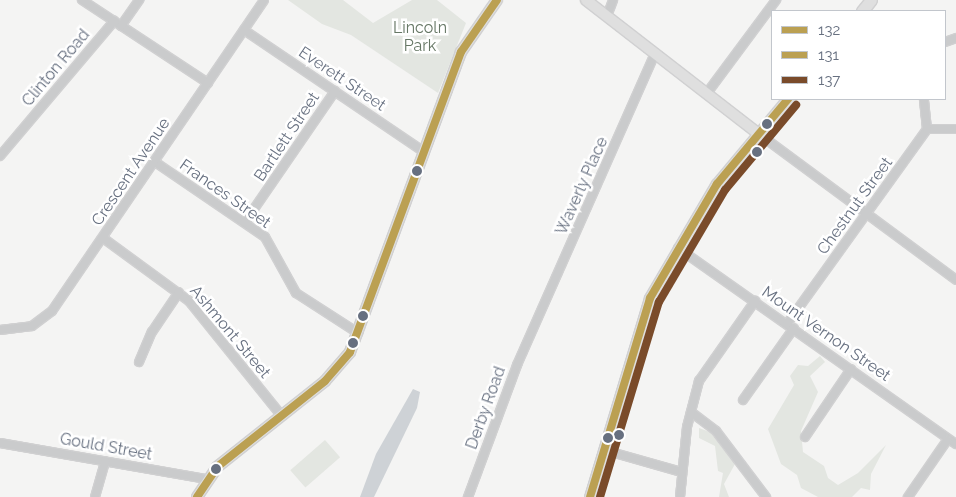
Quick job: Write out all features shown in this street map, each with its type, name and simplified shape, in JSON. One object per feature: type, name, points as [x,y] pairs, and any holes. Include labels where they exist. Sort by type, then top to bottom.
[{"type":"main road","points":[[197,497],[207,479],[338,368],[358,333],[465,44],[497,0]]},
{"type":"main road","points":[[586,0],[759,134]]},
{"type":"main road","points":[[863,10],[871,0]]},
{"type":"main road","points":[[590,497],[648,302],[717,184],[787,100]]},
{"type":"street","points":[[82,0],[208,83]]},
{"type":"street","points":[[121,26],[139,0]]},
{"type":"street","name":"Crescent Avenue","points":[[0,330],[32,326],[49,315],[264,0]]},
{"type":"street","points":[[607,16],[613,0]]},
{"type":"street","points":[[707,93],[776,0]]},
{"type":"street","name":"Clinton Road","points":[[0,156],[114,21]]},
{"type":"street","name":"Everett Street","points":[[244,30],[424,152]]},
{"type":"street","name":"Waverly Place","points":[[533,329],[655,53]]},
{"type":"street","name":"Bartlett Street","points":[[245,222],[335,91]]},
{"type":"street","points":[[924,100],[927,129],[956,129]]},
{"type":"street","name":"Chestnut Street","points":[[743,400],[790,326],[927,129]]},
{"type":"street","points":[[759,134],[865,216],[956,280]]},
{"type":"street","name":"Frances Street","points":[[155,162],[245,222],[272,244],[298,294],[358,333]]},
{"type":"street","name":"Ashmont Street","points":[[103,238],[179,292],[281,415]]},
{"type":"street","name":"Mount Vernon Street","points":[[678,248],[956,444]]},
{"type":"street","points":[[139,362],[152,332],[179,292]]},
{"type":"street","points":[[680,497],[690,412],[700,379],[755,301]]},
{"type":"street","name":"Derby Road","points":[[468,497],[533,329]]},
{"type":"street","points":[[805,437],[851,369]]},
{"type":"street","points":[[690,412],[716,431],[766,497]]},
{"type":"street","points":[[908,497],[948,439]]},
{"type":"street","name":"Gould Street","points":[[0,443],[207,479]]},
{"type":"street","points":[[604,450],[682,472]]},
{"type":"street","points":[[95,497],[105,461]]},
{"type":"green space","name":"Lincoln Park","points":[[288,0],[343,0],[373,23],[412,0],[437,0],[466,23],[438,93],[351,35],[322,24]]},
{"type":"green space","points":[[820,356],[825,362],[810,376],[818,392],[801,431],[803,452],[824,466],[828,478],[838,485],[858,473],[886,445],[871,474],[870,490],[861,488],[852,497],[818,497],[801,488],[797,475],[781,464],[768,429],[794,385],[790,376],[798,365],[808,366]]},
{"type":"green space","points":[[699,428],[710,432],[735,464],[724,484],[729,497],[719,497],[723,473],[718,471],[715,446],[699,438]]},
{"type":"green space","points":[[325,440],[340,457],[305,488],[290,470]]},
{"type":"shaded area","points":[[413,389],[420,392],[417,408],[374,497],[360,497],[376,454]]},
{"type":"transit line","name":"132","points":[[197,497],[217,467],[325,381],[350,352],[461,52],[497,0]]},
{"type":"transit line","name":"131","points":[[590,497],[650,298],[717,184],[787,100]]},
{"type":"transit line","name":"137","points":[[600,497],[659,302],[725,190],[796,105]]}]
